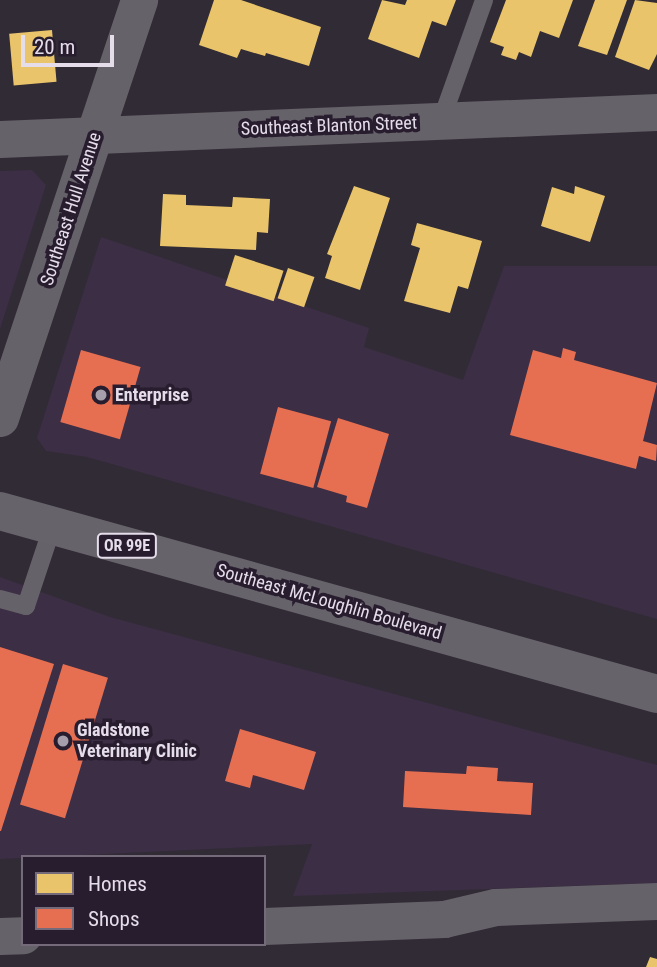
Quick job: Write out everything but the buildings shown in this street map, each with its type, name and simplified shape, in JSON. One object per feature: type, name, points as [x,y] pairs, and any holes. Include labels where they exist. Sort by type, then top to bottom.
[{"type":"main road","name":"Southeast McLoughlin Boulevard","points":[[0,511],[657,694]]},
{"type":"street","name":"Southeast Hull Avenue","points":[[0,418],[139,0]]},
{"type":"street","name":"Southeast Blanton Street","points":[[0,139],[657,113]]},
{"type":"street","points":[[266,926],[443,919],[495,907],[657,901]]},
{"type":"street","points":[[0,936],[21,936]]},
{"type":"lane","points":[[441,121],[484,0]]},
{"type":"lane","points":[[0,599],[26,606],[53,525]]},
{"type":"shaded area","points":[[32,170],[46,185],[0,329],[0,171]]},
{"type":"shaded area","points":[[101,237],[369,328],[364,347],[463,380],[504,266],[657,266],[657,619],[87,457],[46,451],[37,438]]},
{"type":"shaded area","points":[[0,577],[110,617],[657,765],[657,883],[293,896],[312,844],[83,855],[21,855],[21,858],[0,859]]},
{"type":"place","name":"Enterprise","points":[[101,395]]},
{"type":"place","name":"Gladstone Veterinary Clinic","points":[[63,741]]}]
